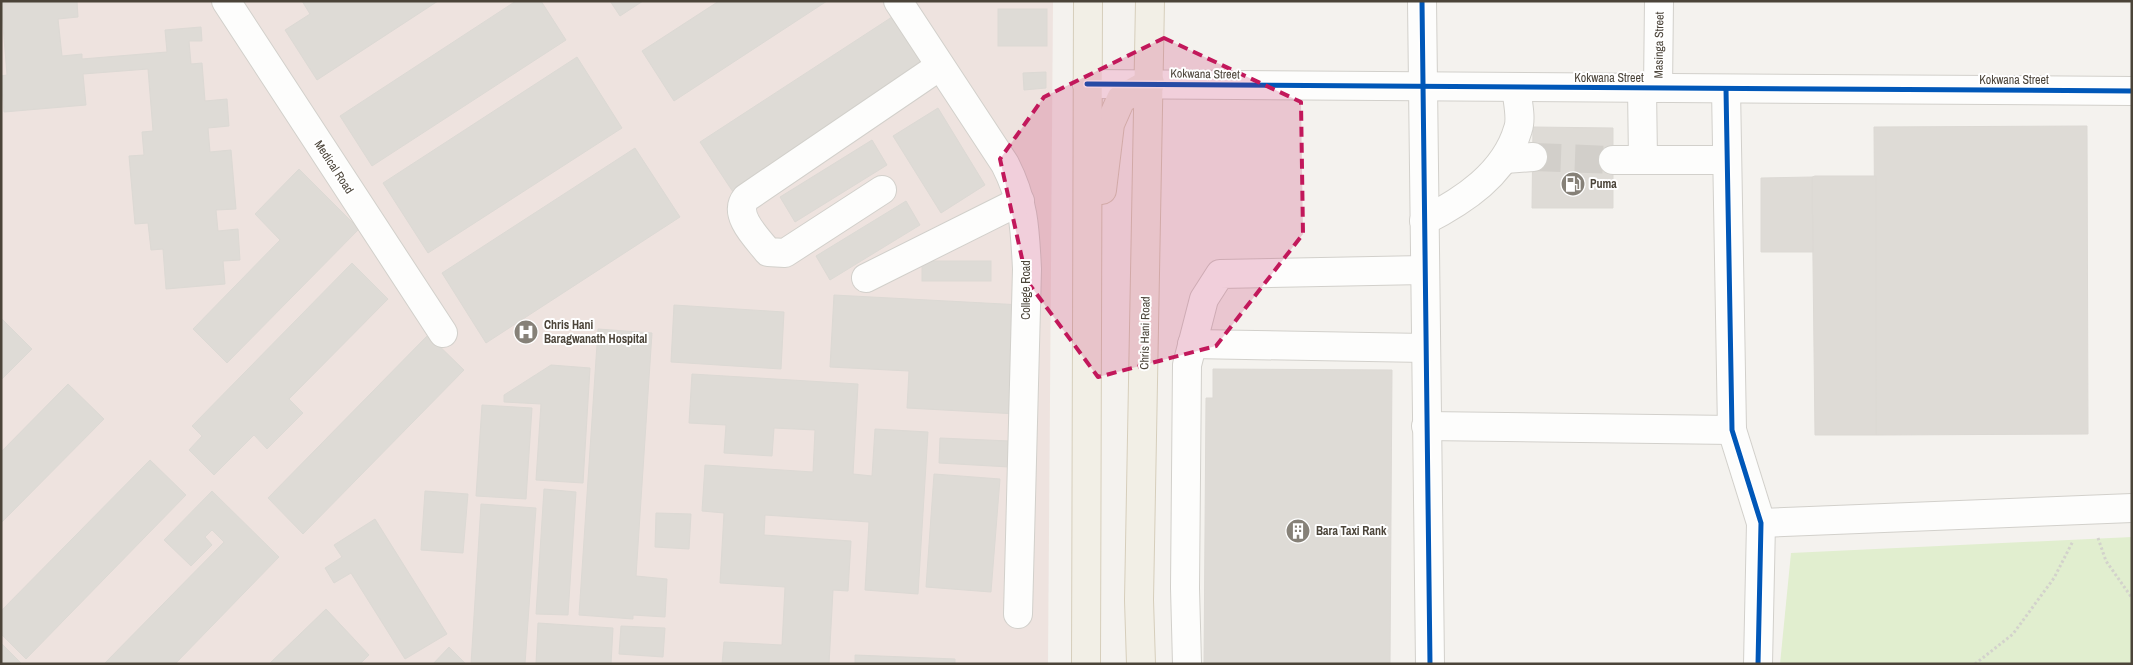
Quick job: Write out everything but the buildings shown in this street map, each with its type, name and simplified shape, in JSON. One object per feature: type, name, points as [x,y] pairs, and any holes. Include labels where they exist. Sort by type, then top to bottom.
[{"type":"main road","points":[[1086,664],[1088,1]]},
{"type":"main road","name":"Chris Hani Road","points":[[1142,664],[1139,600],[1150,83],[1150,1]]},
{"type":"main road","points":[[1088,331],[1110,124],[1121,99],[1150,83]]},
{"type":"street","name":"Medical Road","points":[[226,1],[443,333]]},
{"type":"street","name":"College Road","points":[[898,1],[1005,164],[1017,188],[1024,217],[1028,268],[1018,614]]},
{"type":"street","points":[[1422,1],[1430,664]]},
{"type":"street","name":"Masinga Street","points":[[1643,160],[1659,1]]},
{"type":"street","points":[[882,190],[785,253],[768,252],[742,217],[742,206],[746,198],[940,66]]},
{"type":"street","name":"Kokwana Street","points":[[1087,84],[2132,91]]},
{"type":"street","points":[[1424,221],[1459,203],[1505,159],[1519,128],[1516,87]]},
{"type":"street","points":[[1726,89],[1732,430],[1761,523],[1758,664]]},
{"type":"street","points":[[1505,159],[1533,157]]},
{"type":"street","points":[[1613,160],[1727,160]]},
{"type":"street","points":[[866,278],[1020,201]]},
{"type":"street","points":[[1187,664],[1185,588],[1188,365],[1204,300],[1220,274],[1424,270]]},
{"type":"street","points":[[1192,344],[1425,348]]},
{"type":"street","points":[[1426,426],[1732,430]]},
{"type":"street","points":[[1761,523],[2132,508]]},
{"type":"path","points":[[2088,510],[2106,560],[2132,598]]},
{"type":"path","points":[[1975,664],[2013,634],[2054,578],[2088,510]]},
{"type":"highlighted area","points":[[1164,38],[1301,102],[1303,234],[1216,346],[1098,377],[1027,281],[1000,159],[1044,97]]},
{"type":"shaded area","name":"Chris Hani Baragwanath Hospital","points":[[1,1],[1053,1],[1048,664],[1,664]]},
{"type":"green space","points":[[2132,537],[2132,664],[1780,664],[1791,553]]},
{"type":"tunnel","points":[[1533,157],[1613,160]]},
{"type":"cycle path","points":[[1422,1],[1430,664]]},
{"type":"cycle path","points":[[1087,84],[2132,91]]},
{"type":"cycle path","points":[[1726,89],[1732,430],[1761,523],[1758,664]]},
{"type":"place","name":"Puma","points":[[1573,184]]},
{"type":"place","name":"Chris Hani Baragwanath Hospital","points":[[526,332]]},
{"type":"place","name":"Bara Taxi Rank","points":[[1298,531]]}]
